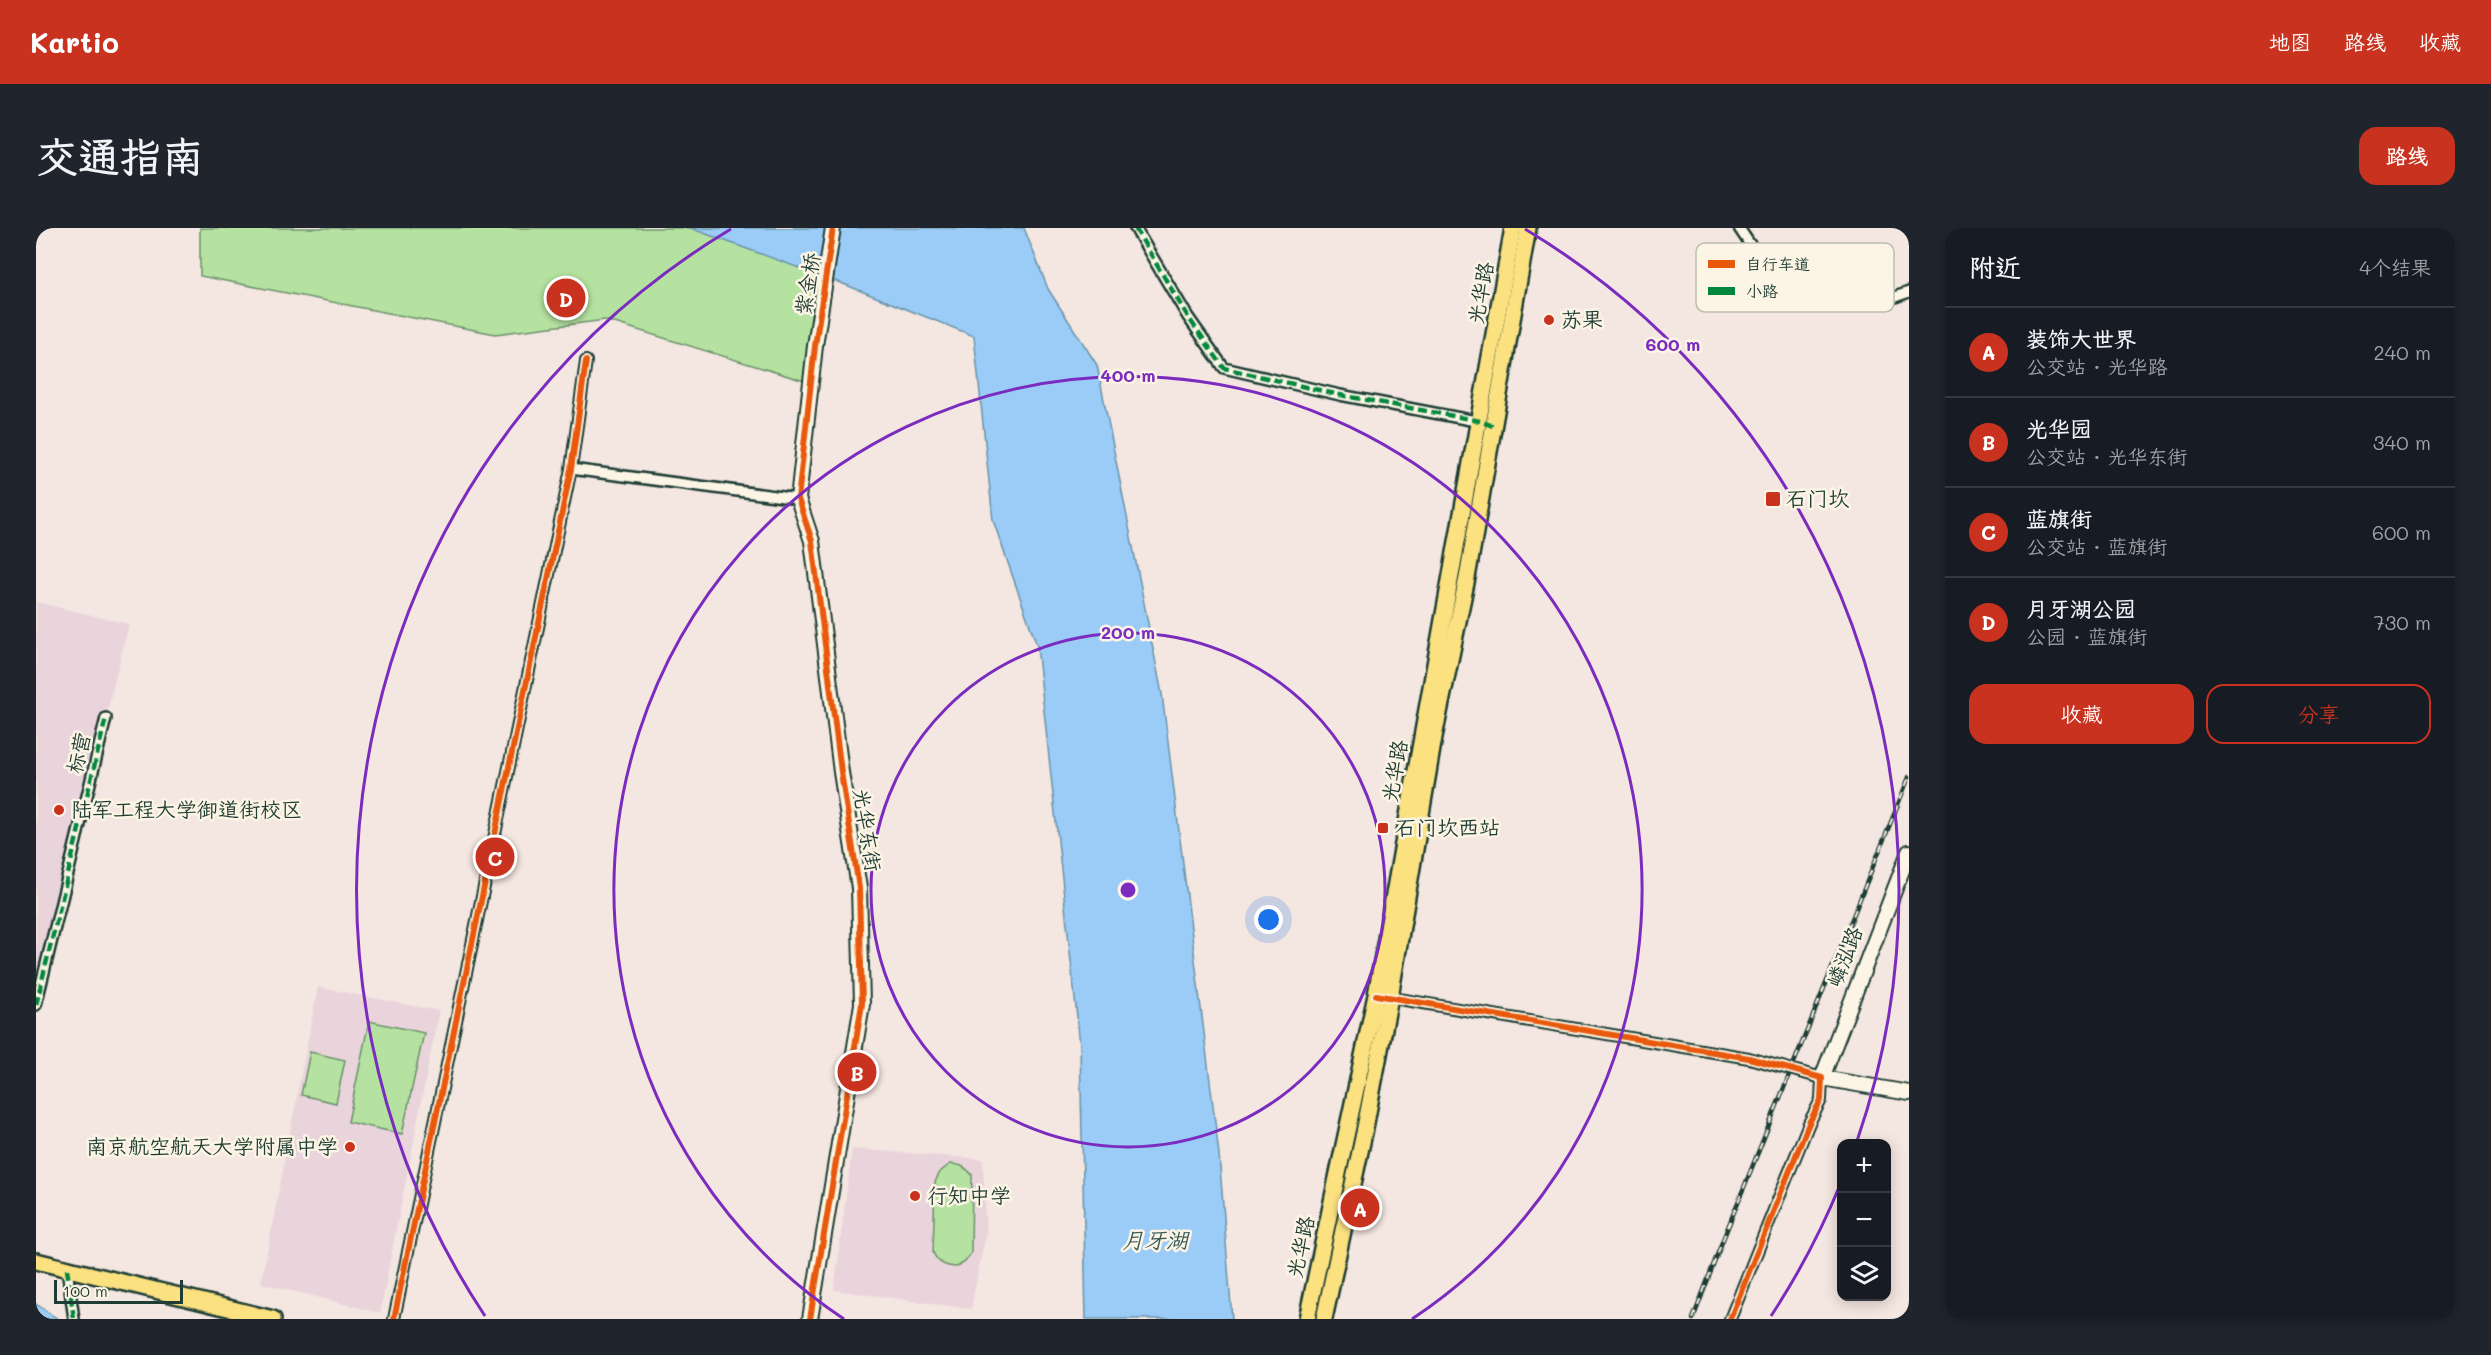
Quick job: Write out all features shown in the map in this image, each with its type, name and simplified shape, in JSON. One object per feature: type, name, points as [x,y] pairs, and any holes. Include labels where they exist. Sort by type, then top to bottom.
[{"type":"main road","name":"光华路","points":[[1486,424],[1514,228]]},
{"type":"main road","name":"光华路","points":[[1324,1319],[1364,1133],[1383,996],[1486,424],[1528,228]]},
{"type":"main road","name":"光华路","points":[[1307,1319],[1383,996]]},
{"type":"main road","points":[[36,1261],[273,1319]]},
{"type":"street","name":"紫金桥","points":[[815,346],[833,228]]},
{"type":"street","points":[[1135,228],[1188,317],[1224,369],[1486,424]]},
{"type":"street","points":[[1739,228],[1749,243]]},
{"type":"street","points":[[1894,297],[1909,292]]},
{"type":"street","name":"光华东街","points":[[810,1319],[860,1016],[861,992],[859,888],[841,772],[812,540],[798,499],[815,346]]},
{"type":"street","points":[[394,1319],[571,469],[586,362]]},
{"type":"street","points":[[571,469],[798,499]]},
{"type":"street","name":"标营","points":[[36,1005],[106,718]]},
{"type":"street","name":"嶙泓路","points":[[1822,1078],[1909,852]]},
{"type":"street","points":[[1383,996],[1749,1058],[1822,1078],[1909,1093]]},
{"type":"street","points":[[1730,1319],[1809,1123],[1821,1100],[1822,1078]]},
{"type":"street","points":[[67,1269],[74,1319]]},
{"type":"shaded area","name":"陆军工程大学御道街校区","points":[[36,602],[129,624],[36,996]]},
{"type":"shaded area","name":"南京航空航天大学附属中学","points":[[318,987],[439,1011],[380,1313],[261,1283]]},
{"type":"shaded area","name":"行知中学","points":[[852,1149],[983,1159],[986,1232],[971,1309],[834,1290]]},
{"type":"green space","points":[[200,228],[833,228],[811,383],[605,320],[495,334],[200,276]]},
{"type":"green space","points":[[369,1021],[424,1033],[402,1134],[348,1122]]},
{"type":"green space","points":[[310,1052],[345,1060],[336,1103],[301,1095]]},
{"type":"green space","points":[[950,1164],[963,1166],[972,1175],[971,1253],[965,1262],[957,1267],[942,1264],[933,1252],[935,1182],[940,1172]]},
{"type":"water","name":"月牙湖","points":[[690,228],[1024,228],[1048,289],[1097,365],[1162,694],[1219,1154],[1232,1319],[1086,1319],[1080,1045],[1037,646],[993,520],[974,336],[846,285]]},
{"type":"water","points":[[36,1304],[58,1319],[36,1319]]},
{"type":"railway","points":[[1693,1319],[1909,777]]},
{"type":"marked path","points":[[1135,228],[1188,317],[1224,368],[1340,395],[1480,421],[1493,426]]},
{"type":"marked path","points":[[36,1005],[106,718]]},
{"type":"marked path","points":[[67,1269],[74,1319]]},
{"type":"cycle path","points":[[810,1319],[862,1004],[859,888],[841,772],[812,541],[798,499],[815,346],[833,228]]},
{"type":"cycle path","points":[[394,1319],[571,469],[586,361]]},
{"type":"cycle path","points":[[1376,995],[1749,1058],[1822,1078],[1821,1100],[1809,1123],[1730,1319]]},
{"type":"place","name":"月牙湖公园","points":[[566,298]]},
{"type":"place","name":"苏果","points":[[1549,320]]},
{"type":"place","name":"石门坎","points":[[1773,499]]},
{"type":"place","name":"陆军工程大学御道街校区","points":[[59,810]]},
{"type":"place","name":"石门坎西站","points":[[1383,828]]},
{"type":"place","name":"蓝旗街","points":[[495,857]]},
{"type":"place","name":"光华园","points":[[857,1072]]},
{"type":"place","name":"南京航空航天大学附属中学","points":[[350,1147]]},
{"type":"place","name":"行知中学","points":[[915,1196]]},
{"type":"place","name":"装饰大世界","points":[[1360,1208]]}]
